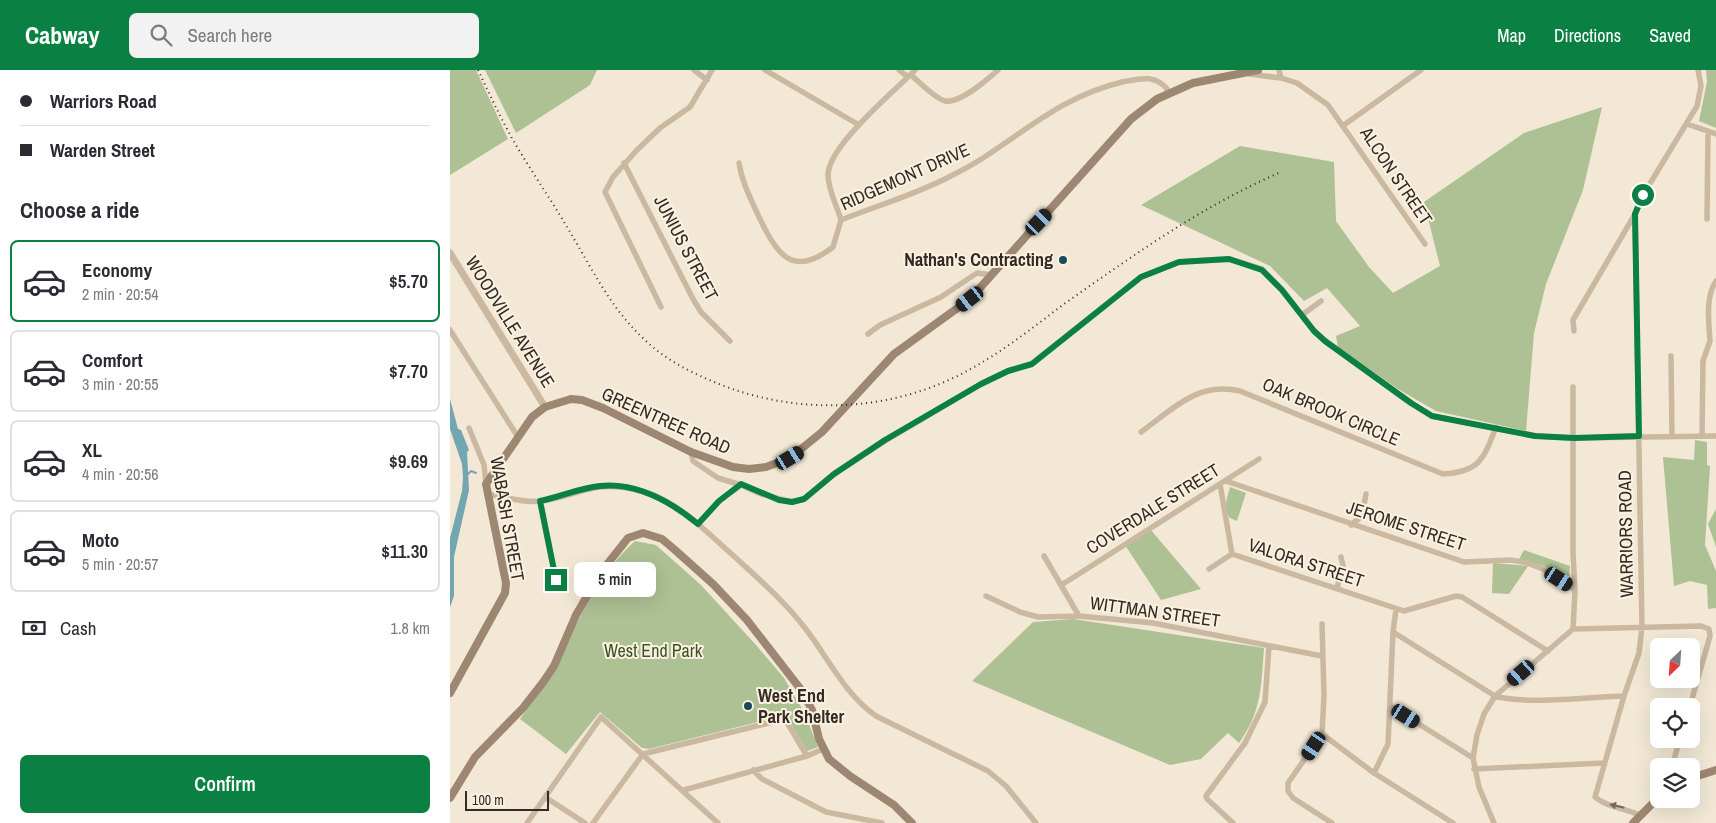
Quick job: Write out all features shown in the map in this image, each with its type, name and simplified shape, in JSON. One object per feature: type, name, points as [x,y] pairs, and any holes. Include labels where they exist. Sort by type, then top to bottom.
[{"type":"main road","name":"GREENTREE ROAD","points":[[486,484],[532,416],[545,407],[562,400],[582,400],[624,417],[691,452],[713,461],[750,469],[766,467],[790,458],[822,432],[894,354],[970,299],[1131,119],[1169,92],[1193,83],[1249,74],[1258,70]]},
{"type":"main road","name":"WABASH STREET","points":[[450,693],[500,606],[506,589],[486,484]]},
{"type":"main road","points":[[450,798],[475,757],[524,708],[544,681],[588,592],[611,558],[628,538],[643,532],[662,539],[675,550],[713,584],[746,620],[802,691],[812,710],[823,749],[836,766],[894,805],[912,823]]},
{"type":"main road","points":[[1700,775],[1716,770]]},
{"type":"main road","points":[[1633,823],[1650,805]]},
{"type":"street","points":[[694,70],[708,80]]},
{"type":"street","points":[[661,306],[605,192],[624,163],[660,128],[690,107],[708,80],[712,70]]},
{"type":"street","points":[[765,70],[859,125]]},
{"type":"street","points":[[899,70],[912,74],[938,97],[946,101],[954,101],[965,95],[998,70]]},
{"type":"street","points":[[1218,70],[1224,77]]},
{"type":"street","points":[[1279,70],[1281,78]]},
{"type":"street","points":[[1344,125],[1421,70]]},
{"type":"street","points":[[1574,331],[1573,320],[1700,97],[1701,86],[1698,70]]},
{"type":"street","points":[[841,220],[828,178],[832,158],[859,125],[912,74]]},
{"type":"street","name":"ALCON STREET","points":[[1249,74],[1281,78],[1297,83],[1317,95],[1344,125],[1425,244]]},
{"type":"street","name":"RIDGEMONT DRIVE","points":[[740,163],[742,180],[772,246],[790,260],[811,261],[822,256],[833,247],[841,220],[945,179],[982,159],[1053,109],[1094,89],[1135,79],[1155,79],[1164,84],[1169,92]]},
{"type":"street","points":[[1686,124],[1716,134]]},
{"type":"street","points":[[1706,218],[1708,131]]},
{"type":"street","name":"JUNIUS STREET","points":[[624,163],[701,312],[730,341]]},
{"type":"street","name":"WARRIORS ROAD","points":[[1635,214],[1642,627],[1640,653],[1624,696],[1595,797],[1600,802],[1625,808],[1639,815]]},
{"type":"street","name":"WOODVILLE AVENUE","points":[[450,253],[545,407]]},
{"type":"street","points":[[691,452],[693,460],[705,471],[718,478],[741,484],[779,500],[792,502],[804,499],[834,474],[885,440],[981,384],[1008,371],[1032,364],[1141,277],[1179,262],[1229,259],[1262,270],[1282,290],[1314,331],[1325,341],[1422,411],[1432,416],[1535,436],[1574,438],[1716,436]]},
{"type":"street","points":[[868,334],[880,325],[942,297],[977,273],[992,275]]},
{"type":"street","points":[[1702,436],[1703,361],[1713,341],[1709,315],[1712,287],[1716,281]]},
{"type":"street","points":[[1302,315],[1321,301]]},
{"type":"street","points":[[450,330],[518,437]]},
{"type":"street","points":[[1671,356],[1672,436]]},
{"type":"street","name":"OAK BROOK CIRCLE","points":[[1141,432],[1189,397],[1205,389],[1224,387],[1240,390],[1443,474],[1467,470],[1480,462],[1496,427]]},
{"type":"street","points":[[1573,388],[1572,544],[1575,590],[1573,629]]},
{"type":"street","name":"WABASH STREET","points":[[469,428],[484,465],[486,484]]},
{"type":"street","name":"COVERDALE STREET","points":[[1063,584],[1260,459]]},
{"type":"street","points":[[1223,483],[1232,554]]},
{"type":"street","name":"JEROME STREET","points":[[1223,483],[1464,562],[1511,560],[1527,563],[1543,569],[1575,590]]},
{"type":"street","points":[[698,524],[719,501],[741,484]]},
{"type":"street","points":[[487,494],[540,501],[599,486],[644,491],[666,500],[698,524],[768,587],[799,621],[842,683],[864,707],[876,716],[988,771],[1006,786],[1036,823]]},
{"type":"street","points":[[1351,525],[1362,516],[1366,494]]},
{"type":"street","points":[[540,501],[556,580]]},
{"type":"street","name":"VALORA STREET","points":[[1209,568],[1232,554],[1396,609]]},
{"type":"street","points":[[1044,556],[1063,584],[1079,616]]},
{"type":"street","points":[[1337,588],[1344,561],[1342,556]]},
{"type":"street","name":"WITTMAN STREET","points":[[986,596],[1020,612],[1038,617],[1079,616],[1153,623],[1322,656]]},
{"type":"street","points":[[1374,772],[1388,744],[1393,632],[1396,609],[1413,610],[1456,596],[1467,599],[1548,651]]},
{"type":"street","points":[[1322,624],[1324,695],[1322,734],[1288,783],[1288,791],[1293,798],[1332,823]]},
{"type":"street","points":[[1494,823],[1479,787],[1474,769],[1473,758],[1477,734],[1484,714],[1495,696],[1573,629],[1701,626],[1709,629],[1710,636],[1692,698]]},
{"type":"street","points":[[1393,632],[1495,696],[1528,700],[1624,696]]},
{"type":"street","points":[[1233,823],[1207,799],[1208,791],[1245,743],[1265,702],[1269,646]]},
{"type":"street","points":[[1390,706],[1473,758]]},
{"type":"street","points":[[527,823],[601,717],[684,790],[718,823]]},
{"type":"street","points":[[593,823],[643,754],[784,719],[807,756]]},
{"type":"street","points":[[1322,734],[1374,772],[1454,823]]},
{"type":"street","points":[[684,790],[807,756],[823,749]]},
{"type":"street","points":[[1474,769],[1604,763]]},
{"type":"street","points":[[753,770],[762,779],[826,812],[882,823]]},
{"type":"street","points":[[545,797],[585,823]]},
{"type":"green space","points":[[450,70],[476,70],[508,139],[450,175]]},
{"type":"green space","points":[[485,70],[597,70],[590,85],[516,133]]},
{"type":"green space","points":[[1706,70],[1716,70],[1716,128],[1699,121],[1707,82]]},
{"type":"green space","points":[[1602,107],[1583,190],[1546,284],[1534,333],[1526,431],[1436,411],[1398,389],[1338,347],[1336,336],[1360,326],[1327,288],[1304,301],[1270,266],[1141,205],[1240,146],[1334,162],[1336,221],[1369,267],[1393,293],[1440,266],[1424,202],[1524,133]]},
{"type":"green space","points":[[1695,440],[1707,442],[1707,465],[1710,466],[1705,545],[1716,571],[1716,608],[1708,609],[1707,585],[1690,581],[1674,586],[1663,457],[1694,460]]},
{"type":"green space","points":[[1230,487],[1246,493],[1237,521],[1230,518],[1227,510],[1226,503]]},
{"type":"green space","points":[[1716,509],[1716,547],[1708,524]]},
{"type":"green space","points":[[1150,529],[1201,589],[1161,600],[1125,545]]},
{"type":"green space","name":"West End Park","points":[[635,541],[656,545],[701,585],[756,645],[784,678],[804,712],[818,747],[807,751],[786,715],[649,749],[642,748],[600,712],[566,754],[520,719],[544,686],[596,589],[621,555]]},
{"type":"green space","points":[[1524,550],[1570,566],[1569,582],[1544,566],[1519,559]]},
{"type":"green space","points":[[1493,563],[1528,566],[1509,594],[1492,593]]},
{"type":"green space","points":[[1073,619],[1264,648],[1259,698],[1252,720],[1239,743],[1228,733],[1201,759],[1170,765],[972,681],[1033,622]]},
{"type":"water","points":[[450,399],[458,429],[461,430],[469,450],[467,452],[469,490],[454,557],[454,596],[450,607],[450,538],[462,491],[463,477],[462,464],[450,429]]},
{"type":"waterway","points":[[468,474],[471,471],[476,473]]},
{"type":"railway","points":[[478,70],[520,152],[603,288],[633,328],[652,347],[670,360],[689,370],[719,384],[751,395],[783,402],[849,405],[881,401],[913,393],[944,382],[997,353],[1116,267],[1169,232],[1224,200],[1281,172]]},
{"type":"place","name":"Nathan's Contracting","points":[[1063,260]]},
{"type":"place","name":"West End Park Shelter","points":[[748,706]]},
{"type":"route","points":[[556,580],[540,501],[599,486],[632,488],[666,500],[698,524],[719,501],[741,484],[779,500],[792,502],[804,499],[834,474],[885,440],[981,384],[1008,371],[1032,364],[1141,277],[1179,262],[1229,259],[1262,270],[1282,290],[1314,331],[1325,341],[1422,411],[1432,416],[1535,436],[1574,438],[1639,436],[1635,214],[1643,195]]}]
